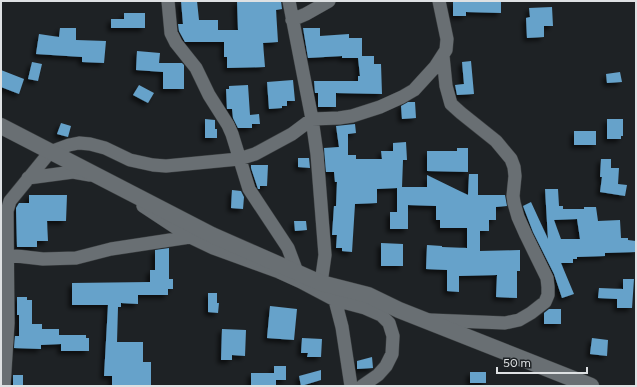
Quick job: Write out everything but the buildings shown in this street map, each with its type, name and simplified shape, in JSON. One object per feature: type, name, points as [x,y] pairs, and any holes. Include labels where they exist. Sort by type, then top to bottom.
[{"type":"street","points":[[168,1],[171,33],[176,43],[196,68],[209,95],[228,125],[249,190],[288,248],[297,272]]},
{"type":"street","points":[[289,1],[312,119],[317,154],[325,255],[321,283]]},
{"type":"street","points":[[292,20],[329,1]]},
{"type":"street","points":[[4,386],[3,363],[8,323],[4,256],[7,211],[10,201],[50,152],[79,143],[105,148],[130,160],[153,165],[166,166],[239,159],[255,154],[292,134],[312,119],[352,116],[380,107],[414,90],[443,56],[446,50],[447,39],[438,1]]},
{"type":"street","points":[[422,320],[505,323],[519,320],[531,313],[545,302],[548,295],[548,287],[544,273],[518,218],[513,196],[515,176],[511,159],[496,141],[450,104],[446,86],[443,56]]},
{"type":"street","points":[[1,126],[212,235],[321,283],[368,295],[422,320],[591,386]]},
{"type":"street","points":[[28,178],[73,172],[87,173],[123,193],[190,237],[213,248],[290,277],[335,300],[365,308],[381,315],[389,322],[393,336],[392,354],[386,366],[362,386]]},
{"type":"street","points":[[4,256],[43,259],[76,258],[111,250],[190,237]]},
{"type":"street","points":[[335,300],[342,327],[351,386]]}]
